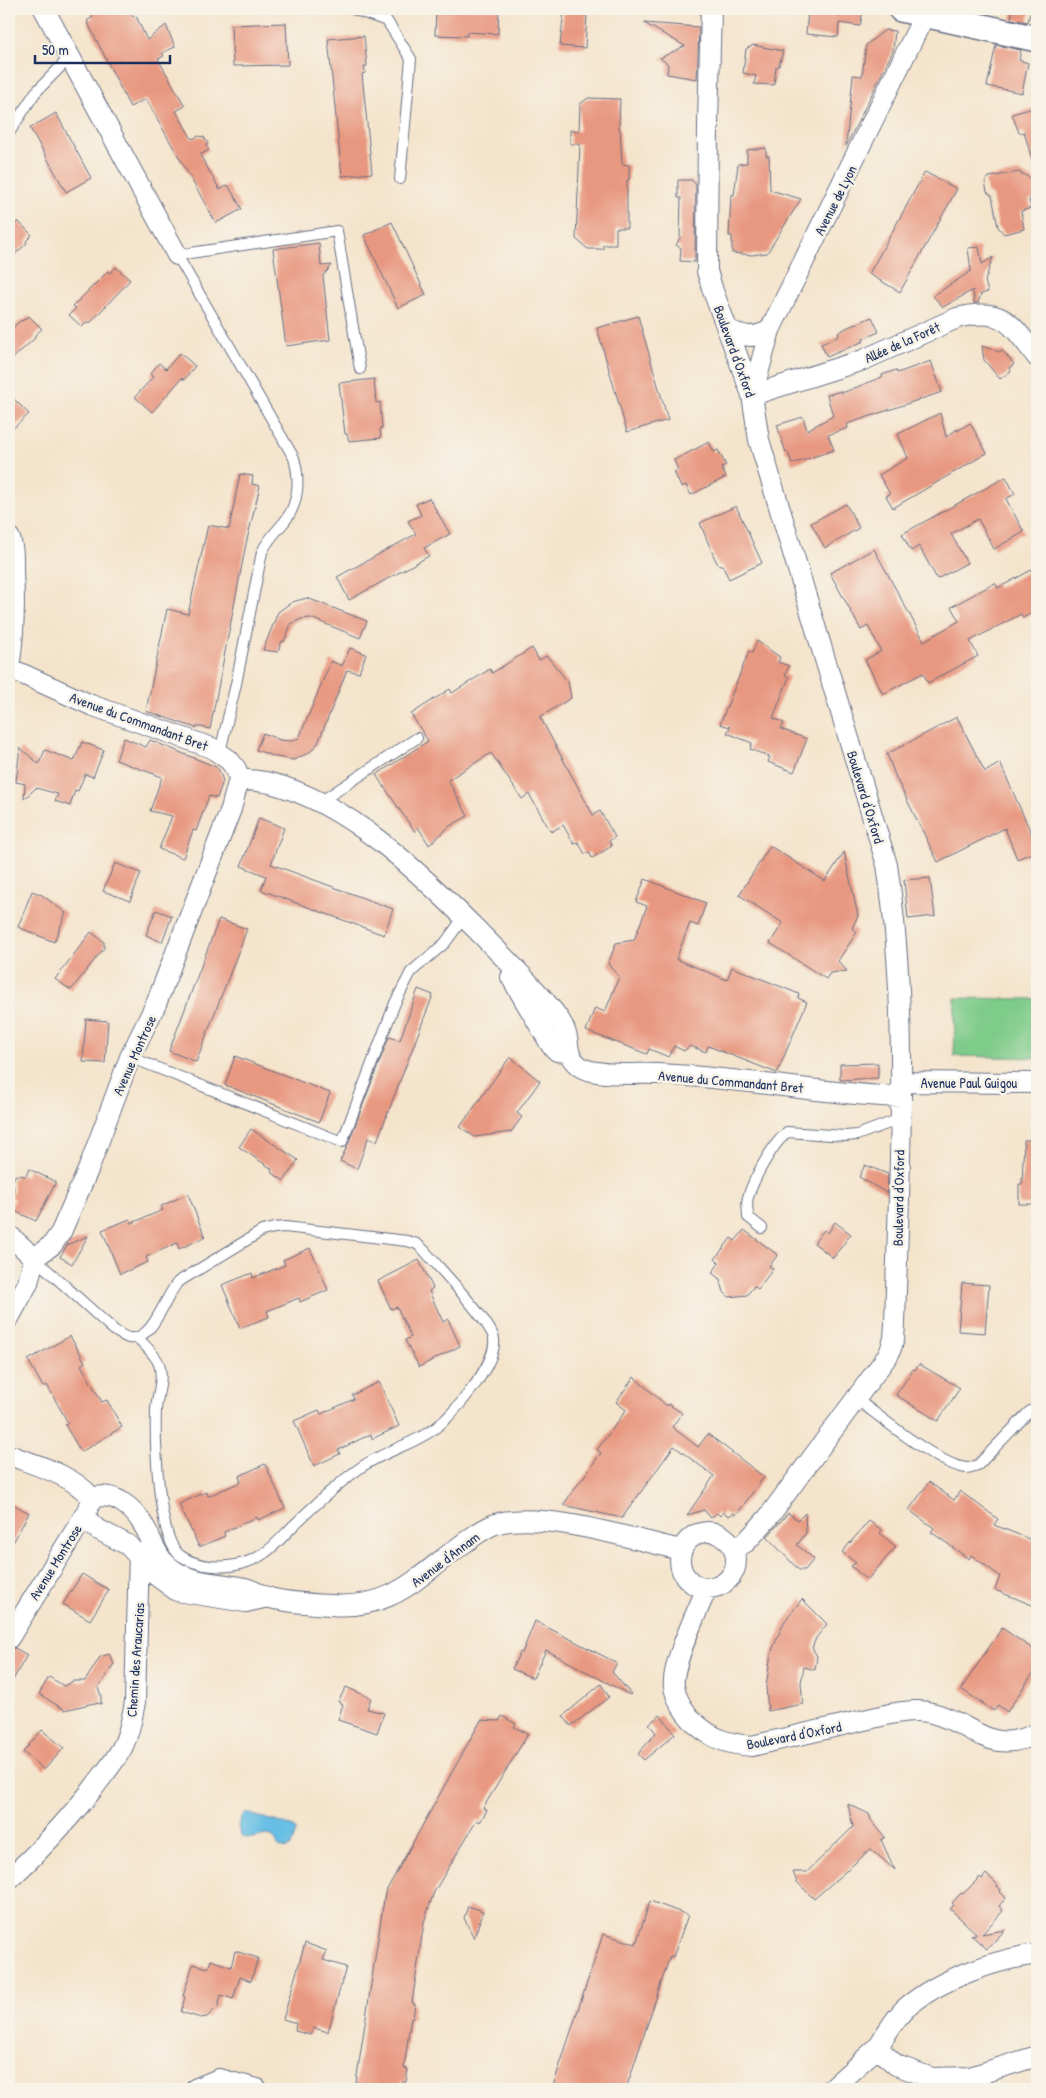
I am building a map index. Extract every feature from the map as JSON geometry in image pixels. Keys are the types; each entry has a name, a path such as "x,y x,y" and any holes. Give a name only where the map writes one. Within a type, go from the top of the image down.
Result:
{"street":[{"path":"44,9 177,255"},
{"name":"Boulevard d'Oxford","path":"711,9 706,256 708,271 713,292 752,395 755,422 763,455 886,865 892,902 896,958 901,1090 894,1339 889,1354 767,1519 746,1542 734,1550"},
{"path":"901,9 926,11 1037,39"},
{"name":"Avenue de Lyon","path":"752,395 770,330 926,11"},
{"name":"Allée de la Forêt","path":"752,395 841,369 967,316 996,315 1004,319 1013,327 1037,358"},
{"path":"727,330 739,336 761,335 770,330"},
{"name":"Avenue du Commandant Bret","path":"9,537 13,558 15,598 14,637 9,668 91,706 212,748 229,760 236,769 239,779 269,782 287,788 320,802 364,830 403,860 487,941 518,988 551,1045 557,1051 568,1052 579,1066 594,1072 660,1074 777,1084 872,1096 901,1090"},
{"name":"Avenue Montrose","path":"34,1258 52,1245 60,1232 88,1170 130,1057 156,1004 231,808 239,779"},
{"name":"Avenue Paul Guigou","path":"901,1090 1037,1083"},
{"path":"9,1235 34,1258 28,1283 9,1318"},
{"path":"9,1455 68,1478 78,1484 89,1505"},
{"name":"Avenue d'Annam","path":"268,1597 246,1602 189,1594 169,1586 154,1574 140,1556 120,1539 97,1529 89,1522 89,1505 107,1495 116,1498 138,1517 145,1526 158,1554 174,1571 194,1579 246,1588 268,1597 330,1605 371,1603 390,1597 407,1587 479,1532 494,1525 513,1520 531,1520 560,1524 681,1550"},
{"name":"Avenue Montrose","path":"9,1638 89,1505"},
{"name":"Chemin des Araucarias","path":"9,1879 44,1846 70,1816 107,1771 123,1747 131,1724 135,1702 140,1556 138,1517"},
{"path":"703,1532 721,1535 729,1541 734,1550 736,1558 731,1576 724,1583 716,1587 698,1587 684,1576 681,1568 681,1550 686,1542 694,1536 703,1532"},
{"path":"139,1601 150,1592 169,1586"},
{"name":"Boulevard d'Oxford","path":"707,1588 676,1668 674,1685 680,1704 692,1720 708,1735 732,1745 752,1746 890,1714 912,1711 932,1713 994,1741 1009,1743 1025,1739 1037,1733"},
{"path":"831,2089 877,2048 905,2008 934,1989 968,1972 1037,1954"},
{"path":"877,2048 896,2065 932,2078 970,2077 1037,2056"},
{"path":"195,2089 219,2080 258,2089"}],"lane":[{"path":"354,9 387,21 411,59 400,179"},
{"path":"9,133 34,93 70,57"},
{"path":"220,752 236,684 262,552 269,538 291,510 296,495 298,472 294,458 177,255 336,230 360,369"},
{"path":"320,802 417,738"},
{"path":"130,1057 342,1142 395,1004 411,972 445,943 464,917"},
{"path":"762,1228 748,1217 747,1199 753,1184 778,1140 787,1132 845,1136 857,1135 900,1119"},
{"path":"34,1258 115,1331 128,1338 138,1338 155,1356 161,1374 156,1410 162,1513 167,1535 172,1547 179,1555 190,1561 212,1566 240,1564 264,1555 293,1526 360,1468 380,1456 432,1431 450,1415 477,1381 490,1360 494,1339 487,1324 417,1244 407,1241 285,1227 262,1231 178,1282 172,1289 155,1320 138,1338"},
{"path":"856,1399 940,1458 957,1466 968,1468 978,1465 1029,1412 1037,1407"}],"green space":[{"path":"955,998 1037,999 1037,1058 954,1056"}],"water":[{"path":"244,1814 250,1814 294,1827 296,1831 291,1846 287,1849 279,1847 274,1838 269,1835 253,1838 243,1837 238,1825"}],"building":[{"path":"88,9 130,9 133,17 136,16 147,40 166,25 175,47 162,53 164,56 158,59 185,106 176,111 192,139 199,136 204,137 208,143 206,146 209,150 200,155 220,190 228,185 242,209 216,223 146,99 130,107 87,21 93,17"},
{"path":"436,9 499,9 498,34 467,32 467,36 435,35"},
{"path":"564,9 586,9 585,48 560,46"},
{"path":"841,9 863,11 860,26 839,23 838,37 806,34 808,10 840,12 840,17"},
{"path":"1013,9 1031,9 1028,22 1011,19"},
{"path":"286,23 288,65 233,66 231,25"},
{"path":"644,23 699,27 697,79 667,74 668,64 660,58 685,46"},
{"path":"885,30 895,31 893,51 846,146 853,75 862,76 866,45"},
{"path":"364,36 367,66 364,67 365,73 362,74 372,173 342,176 328,39"},
{"path":"753,45 783,51 779,66 776,67 774,85 754,84 756,76 743,73 746,49"},
{"path":"996,45 1021,50 1019,60 1028,63 1022,93 987,86"},
{"path":"588,98 620,99 619,128 622,164 629,165 629,180 627,180 627,228 616,228 616,245 603,245 603,249 588,249 576,239 580,144 570,144 570,130 579,131 580,104"},
{"path":"1037,107 1037,162 1033,163 1024,132 1019,133 1012,114"},
{"path":"56,113 91,178 66,192 30,128"},
{"path":"766,148 766,156 769,156 770,190 801,199 767,253 752,255 732,253 732,236 729,236 731,195 734,195 738,164 747,163 747,150"},
{"path":"925,172 957,189 900,292 869,274"},
{"path":"1019,172 1037,182 1037,198 1029,200 1031,208 1021,211 1024,229 1004,234 998,227 992,196 987,192 985,182 989,177"},
{"path":"678,180 692,180 696,185 695,262 680,261 681,248 676,245 680,238 681,198 678,198"},
{"path":"18,221 32,235 26,241 27,243 9,260 9,231"},
{"path":"392,222 426,295 398,308 364,235"},
{"path":"319,243 321,266 332,265 323,276 330,340 286,346 273,249"},
{"path":"979,247 982,264 993,257 985,281 988,292 981,294 978,303 974,303 973,290 943,307 933,296 971,271 968,248"},
{"path":"116,267 130,280 90,323 88,321 82,327 69,315 76,308 73,306 108,271 110,273"},
{"path":"29,316 42,329 9,362 9,331 21,320"},
{"path":"638,316 668,420 627,432 597,328"},
{"path":"872,317 879,332 863,339 864,341 827,357 821,344 839,336 838,333 846,328"},
{"path":"982,346 1000,352 1002,350 1014,364 1009,368 1011,371 1000,379 984,360"},
{"path":"180,353 195,366 184,380 182,378 152,412 135,397 153,377 150,374 159,363 166,369"},
{"path":"931,361 942,392 847,424 848,428 828,435 834,450 792,464 788,452 786,453 777,425 803,417 807,430 833,416 827,395 841,391 842,393 882,377 882,375 896,370 897,373"},
{"path":"374,379 376,403 380,402 381,438 349,441 347,434 345,434 339,383"},
{"path":"9,394 29,414 9,432"},
{"path":"940,413 946,437 970,423 987,453 893,508 886,496 890,494 879,475 908,458 898,434"},
{"path":"709,442 714,452 718,450 726,465 721,467 726,477 691,495 686,485 681,487 674,472 678,470 674,460"},
{"path":"240,474 253,476 252,484 260,486 246,544 210,729 197,726 196,728 146,711 167,609 188,614 208,525 229,529"},
{"path":"1006,477 1015,494 1006,499 1024,532 994,549 978,519 951,534 967,563 937,579 919,546 911,551 902,534"},
{"path":"429,498 450,534 424,548 429,556 349,600 337,577 416,534 408,521 421,515 416,504"},
{"path":"846,504 859,528 825,548 811,523"},
{"path":"736,506 762,563 729,579 722,565 719,566 715,559 700,523"},
{"path":"874,549 924,641 959,621 951,607 995,583 998,588 1037,567 1037,610 1023,618 1021,614 970,641 978,656 928,683 923,673 883,694 865,660 881,651 868,626 861,630 830,573"},
{"path":"307,598 367,621 360,638 311,618 301,619 291,624 278,652 263,650 278,612 292,602"},
{"path":"757,641 780,657 778,662 789,666 785,675 789,677 773,718 784,723 781,729 807,739 794,772 768,762 770,757 750,749 752,743 727,733 730,727 720,724 749,651 752,653"},
{"path":"350,648 366,654 359,673 347,670 318,743 309,753 293,760 276,757 256,750 263,733 280,740 291,741 299,738 331,661 342,666"},
{"path":"532,648 539,660 547,656 568,682 571,698 540,717 593,815 600,811 615,837 609,841 612,846 592,858 589,852 585,854 578,842 574,844 563,825 551,832 529,794 522,799 491,753 448,780 468,816 450,826 429,845 418,827 415,832 376,775 428,741 411,714 450,689 452,693 490,669 492,673"},
{"path":"957,717 985,772 1000,763 1037,846 1037,851 1017,859 1005,828 938,862 896,778 887,754"},
{"path":"124,738 146,747 150,740 216,767 219,770 223,781 217,798 209,796 196,831 193,830 183,858 159,849 172,816 150,811 162,777 116,760"},
{"path":"82,742 104,750 93,777 85,774 78,791 75,790 70,806 55,801 58,794 36,788 24,799 25,784 16,782 20,748 39,764 45,750 74,761"},
{"path":"259,818 284,828 271,864 393,909 384,935 261,890 266,876 241,866"},
{"path":"770,846 825,881 844,852 858,916 852,928 857,932 838,961 847,971 830,973 826,979 770,943 783,923 739,895"},
{"path":"115,863 141,873 130,901 103,891"},
{"path":"930,878 935,916 908,919 904,880"},
{"path":"645,879 706,903 698,926 690,923 676,959 727,980 732,967 799,994 798,998 807,1002 777,1073 708,1046 706,1052 690,1046 684,1051 674,1046 669,1057 649,1049 647,1054 586,1031 595,1008 605,1012 619,977 608,964 616,943 634,940 647,906 636,902"},
{"path":"32,891 42,895 66,913 54,942 18,927"},
{"path":"156,910 172,916 162,942 146,935"},
{"path":"219,919 247,929 196,1062 169,1051"},
{"path":"91,932 104,942 104,948 71,990 55,979"},
{"path":"418,989 433,995 377,1141 368,1138 357,1169 340,1161 389,1037 400,1040"},
{"path":"86,1019 108,1021 105,1063 83,1062"},
{"path":"235,1056 330,1093 319,1122 225,1085"},
{"path":"510,1057 540,1081 517,1113 522,1117 511,1132 475,1137 460,1127"},
{"path":"878,1063 878,1078 840,1080 840,1064"},
{"path":"251,1129 298,1160 284,1181 271,1172 272,1169 239,1147"},
{"path":"1024,1140 1037,1140 1037,1204 1019,1204 1019,1184 1022,1184"},
{"path":"865,1165 888,1174 887,1193 859,1177"},
{"path":"29,1169 56,1182 36,1221 10,1209 15,1199 12,1197 14,1190 12,1181 16,1175 26,1176"},
{"path":"188,1194 205,1237 179,1249 177,1243 146,1257 148,1262 120,1274 102,1230 130,1219 132,1223 163,1210 161,1206"},
{"path":"835,1222 851,1234 833,1258 814,1243 824,1230 828,1233"},
{"path":"744,1230 778,1255 769,1266 773,1269 758,1289 754,1286 747,1295 729,1297 724,1292 720,1279 712,1273 719,1263 715,1259 731,1238 735,1241"},
{"path":"88,1236 72,1264 60,1257 67,1245"},
{"path":"310,1248 328,1290 300,1302 299,1298 267,1311 269,1317 240,1328 222,1285 252,1273 253,1278 285,1265 283,1260"},
{"path":"419,1260 433,1288 429,1291 443,1322 448,1319 460,1346 419,1367 405,1340 411,1337 397,1307 391,1309 378,1281"},
{"path":"962,1283 989,1285 985,1333 958,1331"},
{"path":"70,1336 85,1362 81,1365 102,1402 107,1400 122,1427 81,1452 65,1425 68,1423 47,1385 43,1387 28,1360"},
{"path":"919,1364 960,1388 938,1421 896,1395 913,1369 915,1370"},
{"path":"634,1377 667,1406 668,1404 682,1413 672,1427 698,1447 708,1434 764,1477 736,1515 734,1513 729,1516 723,1512 720,1516 717,1513 711,1518 704,1510 687,1515 714,1476 674,1446 622,1518 563,1505 601,1453 597,1450 626,1410 616,1402"},
{"path":"379,1382 399,1426 372,1439 371,1434 338,1450 340,1454 314,1466 294,1421 319,1410 321,1414 354,1399 352,1395"},
{"path":"265,1464 285,1508 258,1520 257,1517 224,1532 225,1536 199,1547 179,1504 206,1492 208,1496 241,1482 239,1476"},
{"path":"929,1482 954,1500 960,1491 998,1519 994,1525 1037,1542 1037,1607 995,1590 1000,1576 971,1555 969,1559 931,1532 934,1528 909,1510"},
{"path":"9,1502 29,1513 9,1550"},
{"path":"788,1513 798,1520 805,1513 806,1533 797,1545 814,1559 805,1570 799,1570 767,1537"},
{"path":"869,1521 882,1530 880,1533 896,1547 867,1580 851,1566 856,1563 842,1552"},
{"path":"82,1574 109,1590 90,1620 63,1604"},
{"path":"802,1599 827,1624 816,1638 812,1648 817,1656 815,1670 804,1667 801,1683 803,1704 768,1711 766,1687 771,1653 784,1622"},
{"path":"535,1621 617,1663 612,1672 631,1694 546,1650 533,1678 512,1669 520,1652 522,1653"},
{"path":"1002,1628 1037,1652 1037,1667 1007,1712 998,1705 994,1711 961,1689"},
{"path":"15,1648 27,1655 9,1687 9,1650"},
{"path":"109,1654 114,1664 98,1688 101,1695 101,1704 94,1703 65,1710 39,1694 49,1677 64,1686 73,1681 85,1681 100,1657"},
{"path":"601,1684 609,1697 571,1726 563,1716"},
{"path":"346,1687 371,1698 367,1709 384,1713 377,1733 338,1720 343,1704 338,1702"},
{"path":"660,1715 675,1734 644,1760 638,1754 656,1733 649,1724"},
{"path":"502,1716 516,1724 514,1727 528,1734 483,1808 487,1810 480,1822 477,1820 434,1892 424,1922 412,2003 415,2004 413,2018 411,2017 404,2068 408,2069 406,2082 402,2082 401,2089 355,2089 385,1893 481,1720 499,1721"},
{"path":"42,1730 64,1748 44,1770 23,1752"},
{"path":"848,1804 869,1814 871,1820 885,1837 881,1840 895,1870 871,1849 814,1899 797,1882 793,1872 807,1872 853,1827"},
{"path":"986,1874 998,1885 1001,1890 1000,1892 1006,1898 999,1906 1003,1911 982,1934 1005,1930 987,1949 971,1935 977,1934 950,1909 954,1905 952,1903 961,1893 963,1894 980,1877 982,1879"},
{"path":"650,1901 688,1915 673,1957 670,1956 626,2089 552,2089 603,1934 636,1944"},
{"path":"468,1906 483,1911 474,1938 464,1918"},
{"path":"305,1943 327,1951 323,1960 346,1967 328,2032 314,2028 310,2035 295,2031 296,2023 283,2019"},
{"path":"235,1951 258,1958 251,1981 240,1977 233,1999 221,1995 218,2006 207,2017 201,2018 181,2012 185,1997 183,1996 193,1964 208,1968 211,1960 231,1967"}]}
